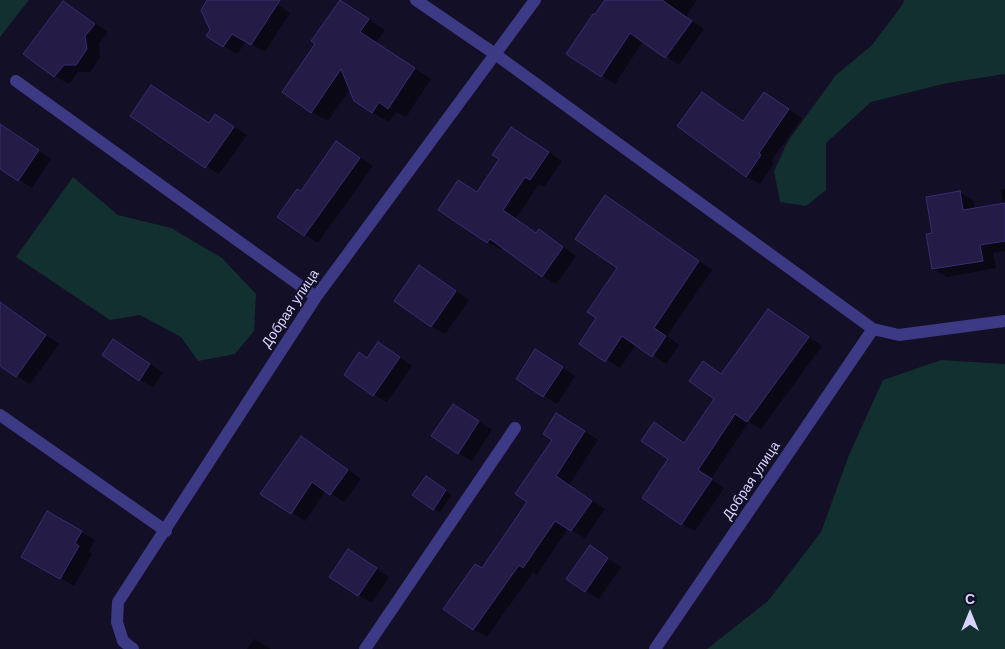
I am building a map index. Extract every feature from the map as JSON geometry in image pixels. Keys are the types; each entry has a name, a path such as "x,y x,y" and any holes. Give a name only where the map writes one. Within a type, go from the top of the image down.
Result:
{"street":[{"path":"416,0 495,54 873,329 899,335 1005,321"},
{"name":"Добрая улица","path":"133,649 123,642 117,622 118,602 166,531 316,297 534,0"},
{"path":"16,81 316,297"},
{"name":"Добрая улица","path":"655,649 873,329"},
{"path":"0,415 166,531"},
{"path":"365,649 515,428"}],"green space":[{"path":"0,0 29,0 0,37"},
{"path":"904,0 1005,0 1005,74 947,83 871,102 826,143 826,190 806,206 780,202 774,171 788,141 836,75 872,45 903,4"},
{"path":"73,177 118,215 171,228 222,258 256,294 254,331 235,354 198,361 181,337 140,315 110,320 16,257"},
{"path":"941,360 1005,364 1005,649 707,649 768,601 821,532 849,455 883,380"}],"building":[{"path":"207,0 280,0 251,45 232,34 223,47 206,36 210,30 201,10"},
{"path":"340,0 369,19 360,32 415,68 388,109 379,102 372,113 354,101 341,69 311,113 282,92 315,44 311,41"},
{"path":"605,0 662,0 692,21 665,58 630,33 601,77 566,54 593,14 595,14"},
{"path":"63,1 95,24 85,36 87,49 76,65 64,65 54,77 23,54"},
{"path":"151,85 209,123 215,114 234,127 205,168 130,116"},
{"path":"702,92 743,121 764,92 789,109 759,153 761,155 746,177 677,126"},
{"path":"0,124 39,150 18,181 0,169"},
{"path":"511,127 549,152 530,180 525,177 503,210 536,233 539,229 563,247 542,277 490,239 487,243 438,210 458,180 477,192 499,159 492,155"},
{"path":"336,141 360,158 304,236 277,217 297,189 301,191"},
{"path":"960,191 963,210 1005,203 1005,241 980,245 983,261 932,269 926,234 932,233 926,197"},
{"path":"605,195 699,261 654,328 666,336 652,357 622,336 605,362 579,344 596,318 587,312 617,268 575,239"},
{"path":"419,265 456,291 431,327 394,301"},
{"path":"0,302 46,335 16,377 0,366"},
{"path":"768,309 809,337 747,422 735,414 698,470 712,479 681,525 642,498 668,459 641,441 654,422 684,443 714,399 689,381 703,361 721,374"},
{"path":"113,339 150,364 139,381 102,355"},
{"path":"378,342 400,357 373,396 344,375 359,352 367,358"},
{"path":"535,349 563,367 543,397 516,379"},
{"path":"453,404 479,421 458,454 431,436"},
{"path":"556,413 585,431 556,476 592,501 571,531 555,521 523,568 519,565 473,630 443,609 475,564 482,568 527,502 515,494 552,440 543,434"},
{"path":"301,436 348,470 330,495 312,482 291,514 260,494"},
{"path":"426,476 446,490 433,510 412,495"},
{"path":"47,511 82,531 75,543 79,546 60,579 21,557"},
{"path":"590,545 608,558 585,592 566,579"},
{"path":"348,549 377,568 358,596 329,577"}]}
